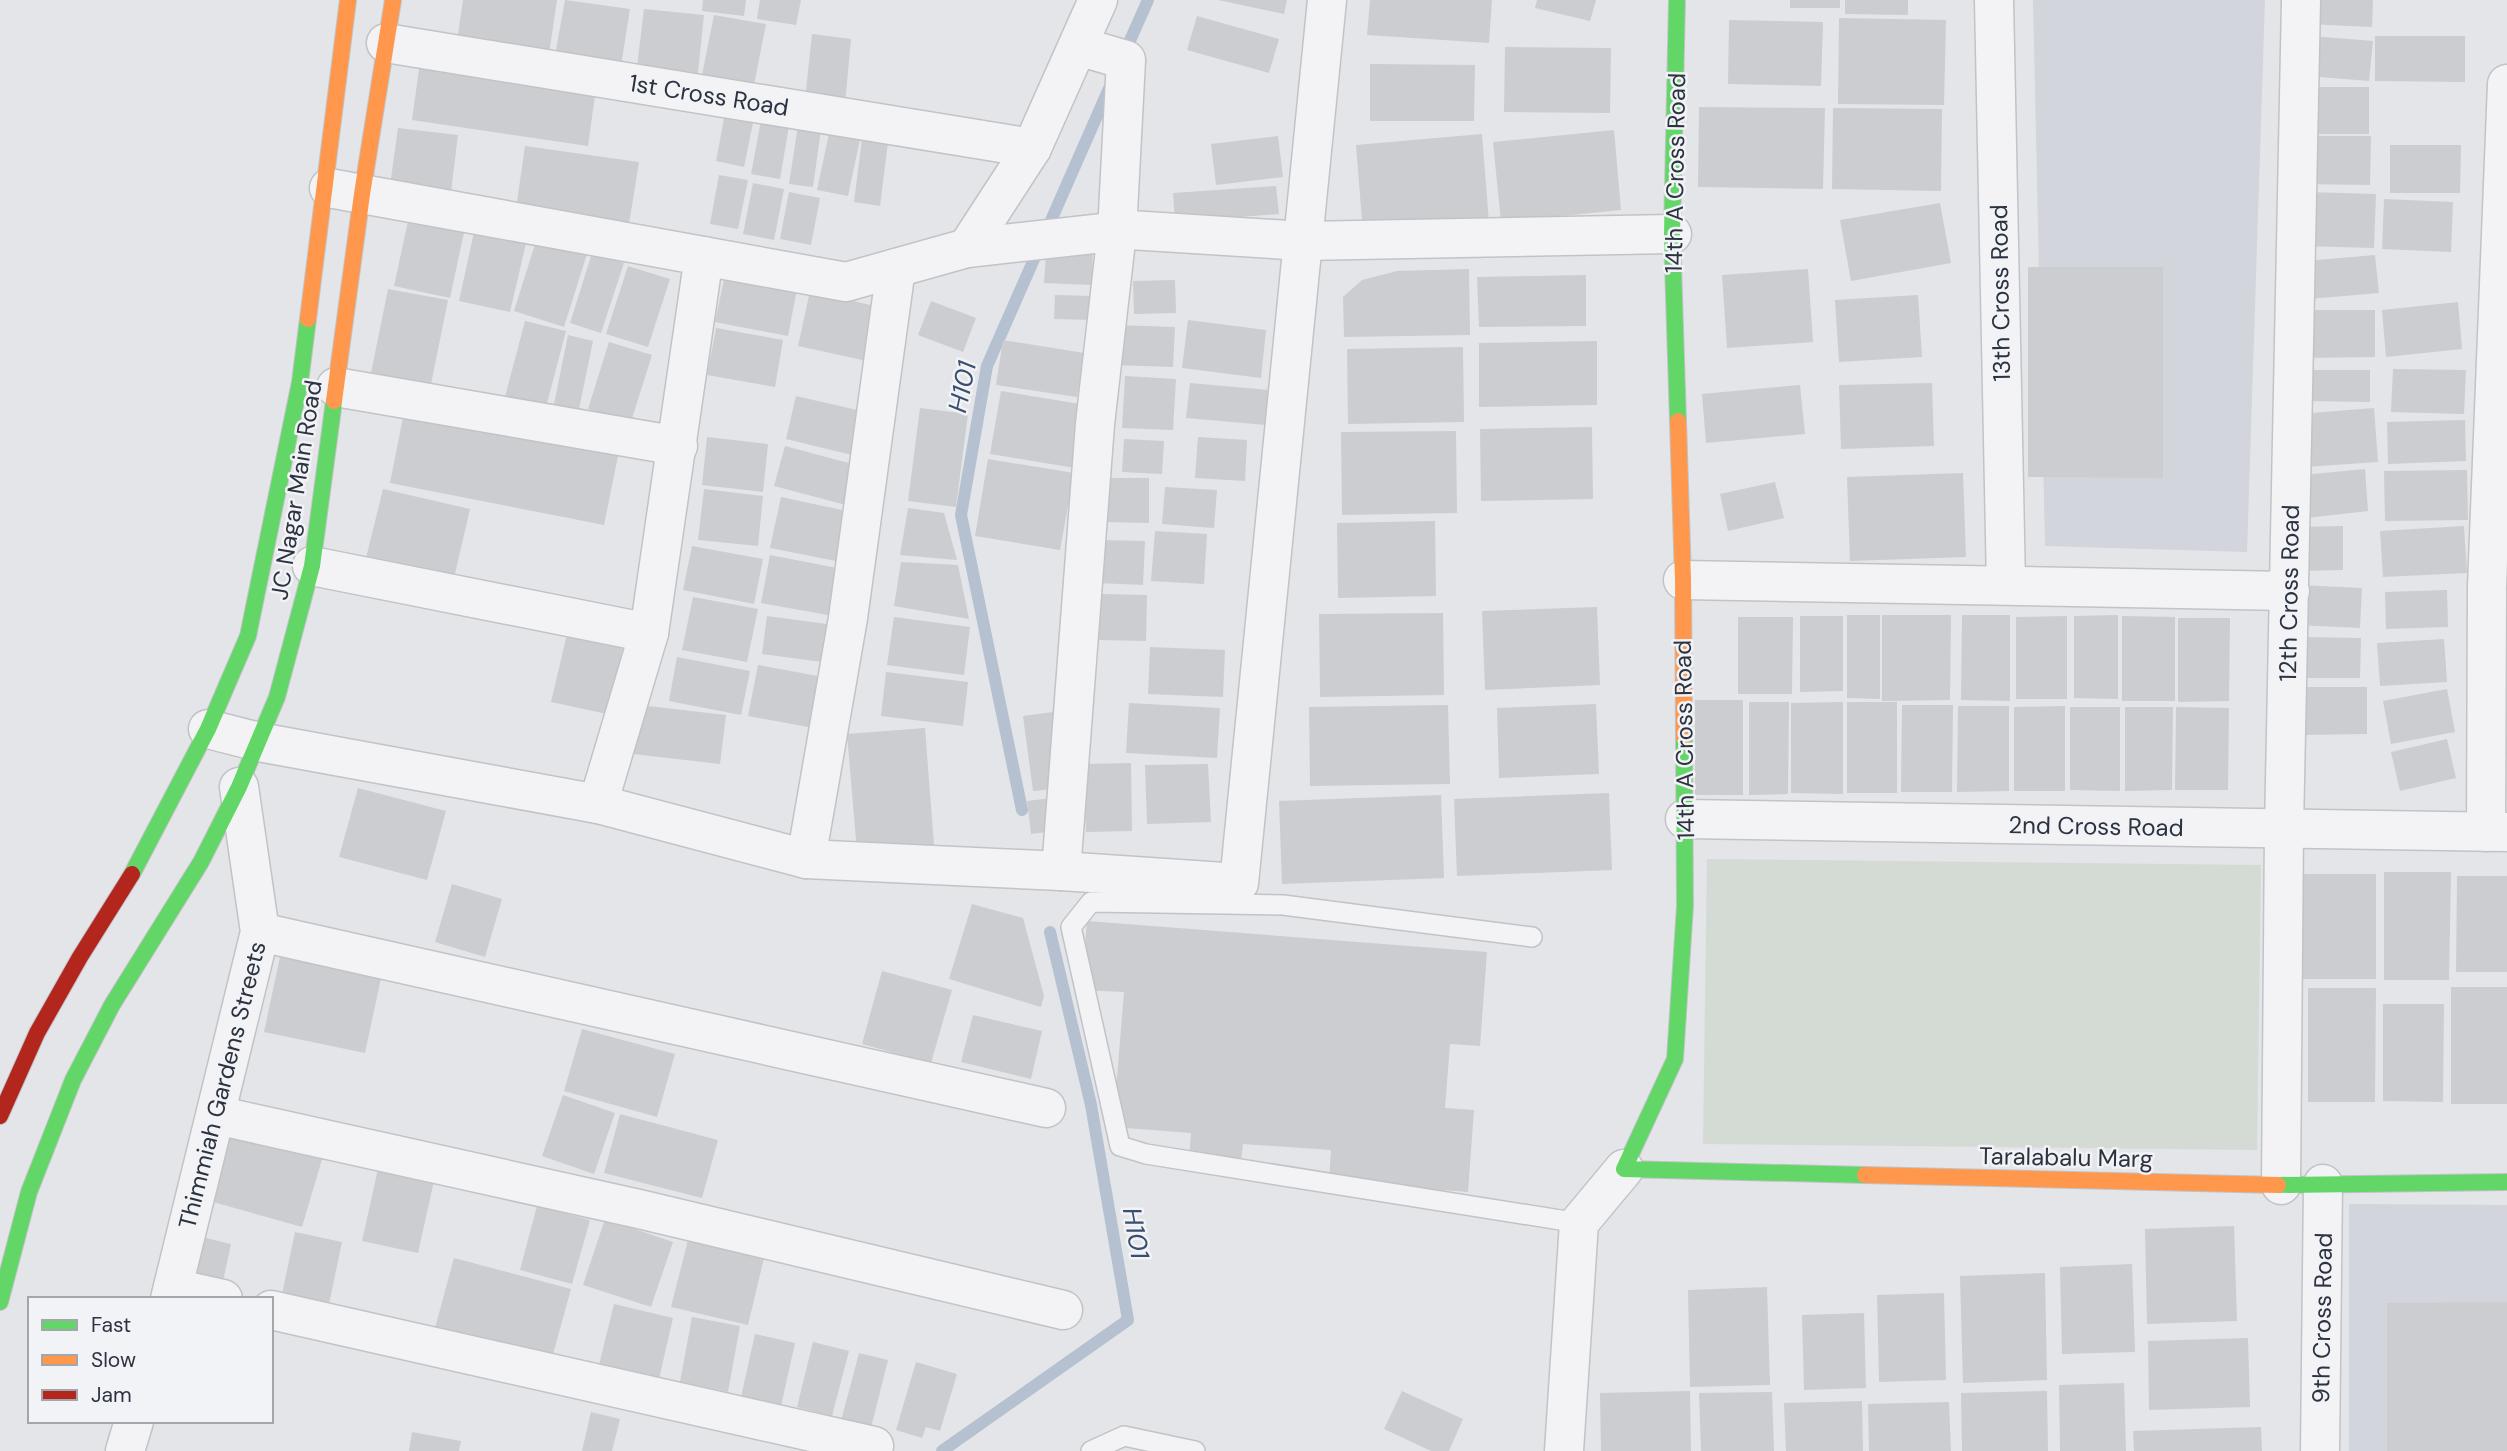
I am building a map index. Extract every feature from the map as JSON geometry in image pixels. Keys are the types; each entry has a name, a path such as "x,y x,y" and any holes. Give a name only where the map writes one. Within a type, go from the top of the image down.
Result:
{"main road":[{"name":"JC Nagar Main Road","path":"0,1116 37,1033 135,869 208,729 248,636 300,382 348,0"},
{"name":"JC Nagar Main Road","path":"0,1303 29,1192 73,1080 112,1005 201,862 240,787 277,697 312,566 362,194 393,0"},
{"name":"14th A Cross Road","path":"1623,1169 1675,1059 1685,906 1683,580 1672,234 1677,0"},
{"name":"Taralabalu Marg","path":"1623,1169 2281,1185 2507,1182"}],"street":[{"path":"967,247 1032,148 1098,0"},
{"path":"208,729 259,742 598,804 806,859 1061,871 1239,883 1327,0"},
{"name":"13th Cross Road","path":"1994,0 2006,585"},
{"name":"12th Cross Road","path":"2281,1185 2284,829 2301,0"},
{"name":"1st Cross Road","path":"386,43 1032,148"},
{"path":"1061,871 1095,424 1117,232 1126,60 1077,46"},
{"path":"2496,832 2497,586 2507,83"},
{"path":"323,187 846,282 967,247 1130,230 1304,241 1672,234"},
{"path":"598,804 649,633 704,256"},
{"path":"806,859 848,618 896,268"},
{"path":"336,387 678,446"},
{"path":"312,566 649,633"},
{"path":"1683,580 2290,591"},
{"name":"Thimmiah Gardens Streets","path":"171,1293 260,932 240,787"},
{"name":"2nd Cross Road","path":"1685,819 2496,832"},
{"path":"260,932 1046,1108"},
{"path":"216,1115 639,1209 1063,1310"},
{"name":"14th A Cross Road","path":"1579,1223 1623,1169"},
{"name":"9th Cross Road","path":"2320,1451 2323,1184"},
{"path":"1564,1451 1579,1223"},
{"path":"171,1293 206,1297"},
{"path":"273,1310 874,1446"},
{"path":"125,1451 133,1423"}],"lane":[{"path":"1532,937 1269,904 1091,902 1071,927 1119,1146 1146,1154 1579,1223"},
{"path":"1091,1451 1124,1436 1195,1451"}],"shaded area":[{"path":"2033,0 2265,0 2247,552 2045,546"},
{"path":"1707,859 2261,865 2257,1150 1703,1144"},
{"path":"2349,1204 2507,1205 2507,1451 2349,1451"}],"building":[{"path":"463,0 557,0 548,61 456,48"},
{"path":"565,0 630,9 620,72 554,61"},
{"path":"703,0 746,0 744,16 702,11"},
{"path":"760,0 801,0 796,25 757,19"},
{"path":"1218,0 1287,0 1284,14"},
{"path":"1370,0 1492,0 1489,43 1367,35"},
{"path":"1537,0 1596,0 1590,21 1535,8"},
{"path":"1790,0 1840,0 1840,8 1790,8"},
{"path":"1845,0 1908,0 1908,15 1845,14"},
{"path":"2307,0 2373,0 2372,27 2306,24"},
{"path":"644,9 704,15 697,82 636,75"},
{"path":"714,15 766,24 752,95 700,85"},
{"path":"1197,16 1279,39 1269,73 1187,50"},
{"path":"1839,18 1946,20 1944,105 1838,104"},
{"path":"1729,20 1823,22 1821,86 1728,84"},
{"path":"812,34 851,39 845,104 805,100"},
{"path":"2311,36 2373,41 2369,81 2308,76"},
{"path":"2375,36 2465,36 2465,82 2375,81"},
{"path":"1505,47 1611,48 1610,113 1504,112"},
{"path":"421,55 597,81 588,146 412,120"},
{"path":"1370,64 1475,65 1474,121 1370,121"},
{"path":"2304,87 2369,87 2369,134 2304,134"},
{"path":"727,103 756,108 744,167 716,161"},
{"path":"1699,107 1825,108 1823,189 1698,187"},
{"path":"1833,108 1942,109 1941,191 1832,189"},
{"path":"762,115 790,120 780,179 751,174"},
{"path":"799,119 822,122 813,187 789,184"},
{"path":"831,124 862,130 848,196 817,190"},
{"path":"398,128 458,135 450,200 389,193"},
{"path":"1614,130 1621,210 1501,222 1493,142"},
{"path":"863,131 889,134 880,206 854,202"},
{"path":"1482,134 1489,223 1363,233 1356,145"},
{"path":"1278,136 1283,177 1216,185 1211,144"},
{"path":"2302,136 2371,136 2370,185 2301,184"},
{"path":"2390,145 2461,145 2460,193 2390,193"},
{"path":"525,146 639,162 629,224 516,209"},
{"path":"719,175 748,180 738,229 710,224"},
{"path":"753,183 784,189 774,240 743,234"},
{"path":"1276,186 1279,214 1175,222 1173,193"},
{"path":"789,192 820,198 811,245 780,239"},
{"path":"2306,192 2376,194 2374,248 2304,246"},
{"path":"2384,199 2453,202 2451,252 2382,249"},
{"path":"1940,203 1951,263 1851,281 1840,220"},
{"path":"410,212 466,223 450,298 394,286"},
{"path":"476,223 528,235 510,312 459,301"},
{"path":"537,238 587,254 564,327 514,311"},
{"path":"1047,242 1093,243 1092,285 1044,283"},
{"path":"592,253 624,263 601,333 570,323"},
{"path":"2375,255 2379,293 2309,299 2306,261"},
{"path":"628,266 670,279 648,347 606,334"},
{"path":"2028,267 2163,267 2163,478 2028,477"},
{"path":"1469,269 1470,335 1344,337 1343,297 1362,280 1397,271"},
{"path":"1808,269 1813,342 1727,348 1722,275"},
{"path":"725,275 797,289 788,336 715,322"},
{"path":"1586,275 1586,326 1479,327 1477,277"},
{"path":"1175,280 1176,313 1134,314 1133,281"},
{"path":"388,289 448,300 430,389 370,378"},
{"path":"810,291 888,309 876,363 798,346"},
{"path":"1055,295 1093,296 1092,320 1054,319"},
{"path":"1918,295 1922,357 1839,362 1835,300"},
{"path":"931,301 976,318 963,352 918,335"},
{"path":"2458,302 2462,349 2386,357 2382,310"},
{"path":"2300,310 2375,310 2375,357 2300,358"},
{"path":"1188,320 1266,330 1261,378 1182,368"},
{"path":"525,321 566,331 546,407 505,397"},
{"path":"1115,325 1175,327 1173,367 1113,365"},
{"path":"716,328 783,340 775,387 707,375"},
{"path":"568,335 593,341 578,414 553,409"},
{"path":"1003,340 1084,353 1077,397 996,385"},
{"path":"1597,341 1597,405 1479,407 1479,343"},
{"path":"609,342 652,355 631,422 588,409"},
{"path":"1463,347 1464,422 1348,424 1347,349"},
{"path":"2393,369 2466,370 2464,414 2391,412"},
{"path":"2304,370 2370,370 2370,402 2304,401"},
{"path":"1125,376 1176,379 1173,430 1122,428"},
{"path":"1190,383 1269,390 1266,425 1186,418"},
{"path":"1932,383 1934,446 1841,449 1839,385"},
{"path":"1800,385 1805,434 1706,443 1702,394"},
{"path":"1001,391 1086,405 1075,468 990,454"},
{"path":"796,396 866,412 856,456 786,439"},
{"path":"920,408 968,414 956,507 908,501"},
{"path":"2374,408 2378,462 2304,467 2299,414"},
{"path":"404,412 618,456 604,525 390,483"},
{"path":"2465,420 2466,461 2388,464 2387,422"},
{"path":"1592,427 1593,499 1481,501 1480,429"},
{"path":"1456,431 1457,513 1342,515 1341,432"},
{"path":"707,437 768,444 763,492 702,485"},
{"path":"1198,437 1247,440 1245,481 1195,478"},
{"path":"1124,439 1164,441 1162,474 1122,472"},
{"path":"785,446 856,465 846,505 774,486"},
{"path":"988,459 1074,473 1060,550 975,536"},
{"path":"2365,469 2368,511 2307,518 2303,475"},
{"path":"2467,470 2468,520 2385,521 2384,471"},
{"path":"1963,473 1966,557 1850,561 1847,477"},
{"path":"1102,478 1149,478 1149,523 1101,522"},
{"path":"1775,482 1784,518 1728,531 1720,494"},
{"path":"1165,487 1217,490 1214,528 1162,524"},
{"path":"383,489 470,509 454,578 366,558"},
{"path":"704,489 763,496 758,546 698,540"},
{"path":"781,497 847,511 836,561 770,548"},
{"path":"908,508 944,513 957,560 900,555"},
{"path":"1435,521 1436,596 1338,598 1337,523"},
{"path":"2343,526 2343,570 2297,571 2296,527"},
{"path":"2464,526 2467,573 2383,577 2380,531"},
{"path":"1155,531 1207,534 1204,584 1151,581"},
{"path":"1099,540 1145,541 1143,585 1097,583"},
{"path":"692,546 763,559 754,604 683,590"},
{"path":"770,555 837,568 828,615 761,603"},
{"path":"901,562 958,565 969,619 894,606"},
{"path":"2299,585 2362,588 2360,628 2297,625"},
{"path":"2447,590 2448,627 2386,629 2385,592"},
{"path":"1100,594 1147,595 1146,641 1099,640"},
{"path":"693,597 758,609 747,662 682,650"},
{"path":"1597,607 1600,685 1485,690 1482,611"},
{"path":"1443,613 1444,695 1320,697 1319,614"},
{"path":"1847,615 1880,615 1880,699 1847,698"},
{"path":"1882,615 1951,615 1950,700 1882,701"},
{"path":"1962,615 2010,615 2010,701 1961,700"},
{"path":"2118,615 2118,699 2074,698 2074,616"},
{"path":"767,616 827,624 822,662 762,654"},
{"path":"1800,616 1843,616 1843,691 1800,692"},
{"path":"2067,616 2067,699 2016,699 2016,617"},
{"path":"2122,616 2175,617 2175,701 2122,701"},
{"path":"894,617 970,627 964,675 887,665"},
{"path":"1738,617 1793,617 1792,694 1738,694"},
{"path":"2178,618 2230,618 2229,701 2178,702"},
{"path":"567,634 623,647 607,714 551,702"},
{"path":"2304,637 2361,638 2360,678 2302,678"},
{"path":"2444,639 2447,682 2380,686 2377,643"},
{"path":"1150,647 1225,650 1223,697 1148,694"},
{"path":"677,657 750,671 741,715 669,701"},
{"path":"758,665 829,678 819,729 748,716"},
{"path":"886,672 968,682 963,726 881,716"},
{"path":"2300,687 2367,687 2367,734 2300,735"},
{"path":"2447,689 2455,732 2391,744 2383,701"},
{"path":"1695,700 1743,700 1743,795 1695,795"},
{"path":"1749,702 1789,702 1788,794 1749,795"},
{"path":"1843,702 1843,794 1791,793 1791,703"},
{"path":"1847,702 1897,702 1897,793 1847,793"},
{"path":"1129,703 1220,708 1217,758 1126,753"},
{"path":"1596,704 1599,774 1499,778 1497,708"},
{"path":"639,705 726,715 720,764 633,754"},
{"path":"1448,705 1450,784 1310,786 1309,707"},
{"path":"1902,705 1953,705 1952,792 1901,792"},
{"path":"1958,706 2009,706 2009,791 1957,792"},
{"path":"2065,706 2065,791 2014,791 2014,707"},
{"path":"2070,707 2120,707 2120,791 2070,790"},
{"path":"2125,707 2173,707 2172,790 2125,791"},
{"path":"2176,707 2229,708 2228,790 2175,790"},
{"path":"1053,712 1063,788 1033,791 1023,716"},
{"path":"925,728 934,845 857,852 847,734"},
{"path":"2447,739 2456,778 2400,791 2391,752"},
{"path":"1131,763 1132,831 1086,832 1084,764"},
{"path":"1208,764 1211,822 1147,824 1145,765"},
{"path":"358,788 446,811 427,880 339,857"},
{"path":"1609,793 1612,870 1457,876 1454,799"},
{"path":"1441,795 1444,878 1282,884 1279,801"},
{"path":"1052,798 1056,831 1031,834 1027,801"},
{"path":"2384,872 2451,872 2449,980 2384,980"},
{"path":"2301,874 2376,874 2376,979 2300,979"},
{"path":"2457,876 2507,876 2507,972 2456,972"},
{"path":"452,884 502,899 485,957 435,942"},
{"path":"972,904 1023,918 1044,996 1041,1007 949,979"},
{"path":"1087,921 1487,952 1480,1046 1450,1044 1445,1108 1474,1110 1468,1192 1329,1181 1331,1150 1243,1144 1241,1161 1189,1157 1191,1133 1113,1127 1124,992 1081,990"},
{"path":"280,957 381,978 365,1053 264,1032"},
{"path":"882,971 952,990 931,1063 862,1044"},
{"path":"2451,987 2507,987 2507,1104 2451,1104"},
{"path":"2308,988 2376,988 2375,1102 2308,1102"},
{"path":"2383,1004 2444,1004 2443,1102 2383,1101"},
{"path":"973,1015 1042,1031 1031,1079 961,1062"},
{"path":"582,1029 675,1054 657,1117 564,1091"},
{"path":"563,1095 615,1113 594,1174 542,1156"},
{"path":"620,1114 718,1140 702,1198 604,1173"},
{"path":"226,1129 323,1156 302,1227 206,1200"},
{"path":"378,1169 434,1181 418,1253 362,1241"},
{"path":"537,1206 590,1220 572,1284 520,1270"},
{"path":"605,1219 673,1242 651,1307 583,1285"},
{"path":"2234,1226 2237,1321 2147,1324 2145,1229"},
{"path":"295,1232 342,1242 328,1309 281,1299"},
{"path":"202,1237 231,1244 223,1281 193,1274"},
{"path":"688,1240 764,1258 748,1325 671,1307"},
{"path":"454,1258 571,1289 552,1358 435,1328"},
{"path":"2132,1264 2135,1352 2062,1354 2060,1267"},
{"path":"2045,1273 2047,1380 1963,1383 1960,1276"},
{"path":"1767,1287 1770,1385 1690,1387 1688,1290"},
{"path":"1944,1293 1946,1380 1879,1382 1877,1295"},
{"path":"2507,1302 2507,1451 2387,1451 2387,1303"},
{"path":"614,1304 673,1318 659,1379 599,1365"},
{"path":"1864,1313 1866,1388 1804,1390 1802,1315"},
{"path":"692,1317 740,1326 728,1392 680,1382"},
{"path":"755,1334 795,1343 781,1406 741,1397"},
{"path":"2248,1338 2250,1407 2149,1410 2148,1341"},
{"path":"813,1342 849,1351 832,1416 797,1407"},
{"path":"859,1353 888,1360 871,1428 841,1421"},
{"path":"916,1362 957,1374 940,1431 926,1427 922,1438 896,1430"},
{"path":"2124,1383 2126,1451 2060,1451 2059,1385"},
{"path":"1402,1391 1463,1419 1449,1451 1431,1451 1384,1429"},
{"path":"1690,1391 1691,1451 1601,1451 1600,1393"},
{"path":"2047,1391 2048,1451 1962,1451 1961,1393"},
{"path":"1772,1392 1774,1451 1701,1451 1699,1393"},
{"path":"1862,1401 1863,1451 1786,1451 1784,1403"},
{"path":"1949,1402 1951,1451 1869,1451 1868,1404"},
{"path":"591,1412 620,1419 612,1451 582,1451"},
{"path":"2261,1427 2262,1451 2134,1451 2133,1431"},
{"path":"412,1432 461,1441 459,1451 409,1451"}],"waterway":[{"name":"H101","path":"1124,54 1148,0"},
{"name":"H101","path":"1022,810 961,515 987,366 1111,84"},
{"name":"H101","path":"942,1451 1128,1320 1091,1105 1050,932"}],"traffic: fast":[{"path":"1677,0 1672,234 1678,421"},
{"path":"132,874 208,729 248,636 300,382 308,319"},
{"path":"0,1302 29,1192 73,1080 112,1005 201,862 239,787 277,697 312,566 334,401"},
{"path":"1684,737 1685,906 1675,1059 1624,1169 1865,1175"},
{"path":"2278,1185 2507,1182"}],"traffic: slow":[{"path":"308,319 348,0"},
{"path":"334,401 362,194 393,0"},
{"path":"1678,421 1684,737"},
{"path":"1865,1175 2278,1185"}],"traffic: jam":[{"path":"0,1116 37,1033 132,874"}]}
